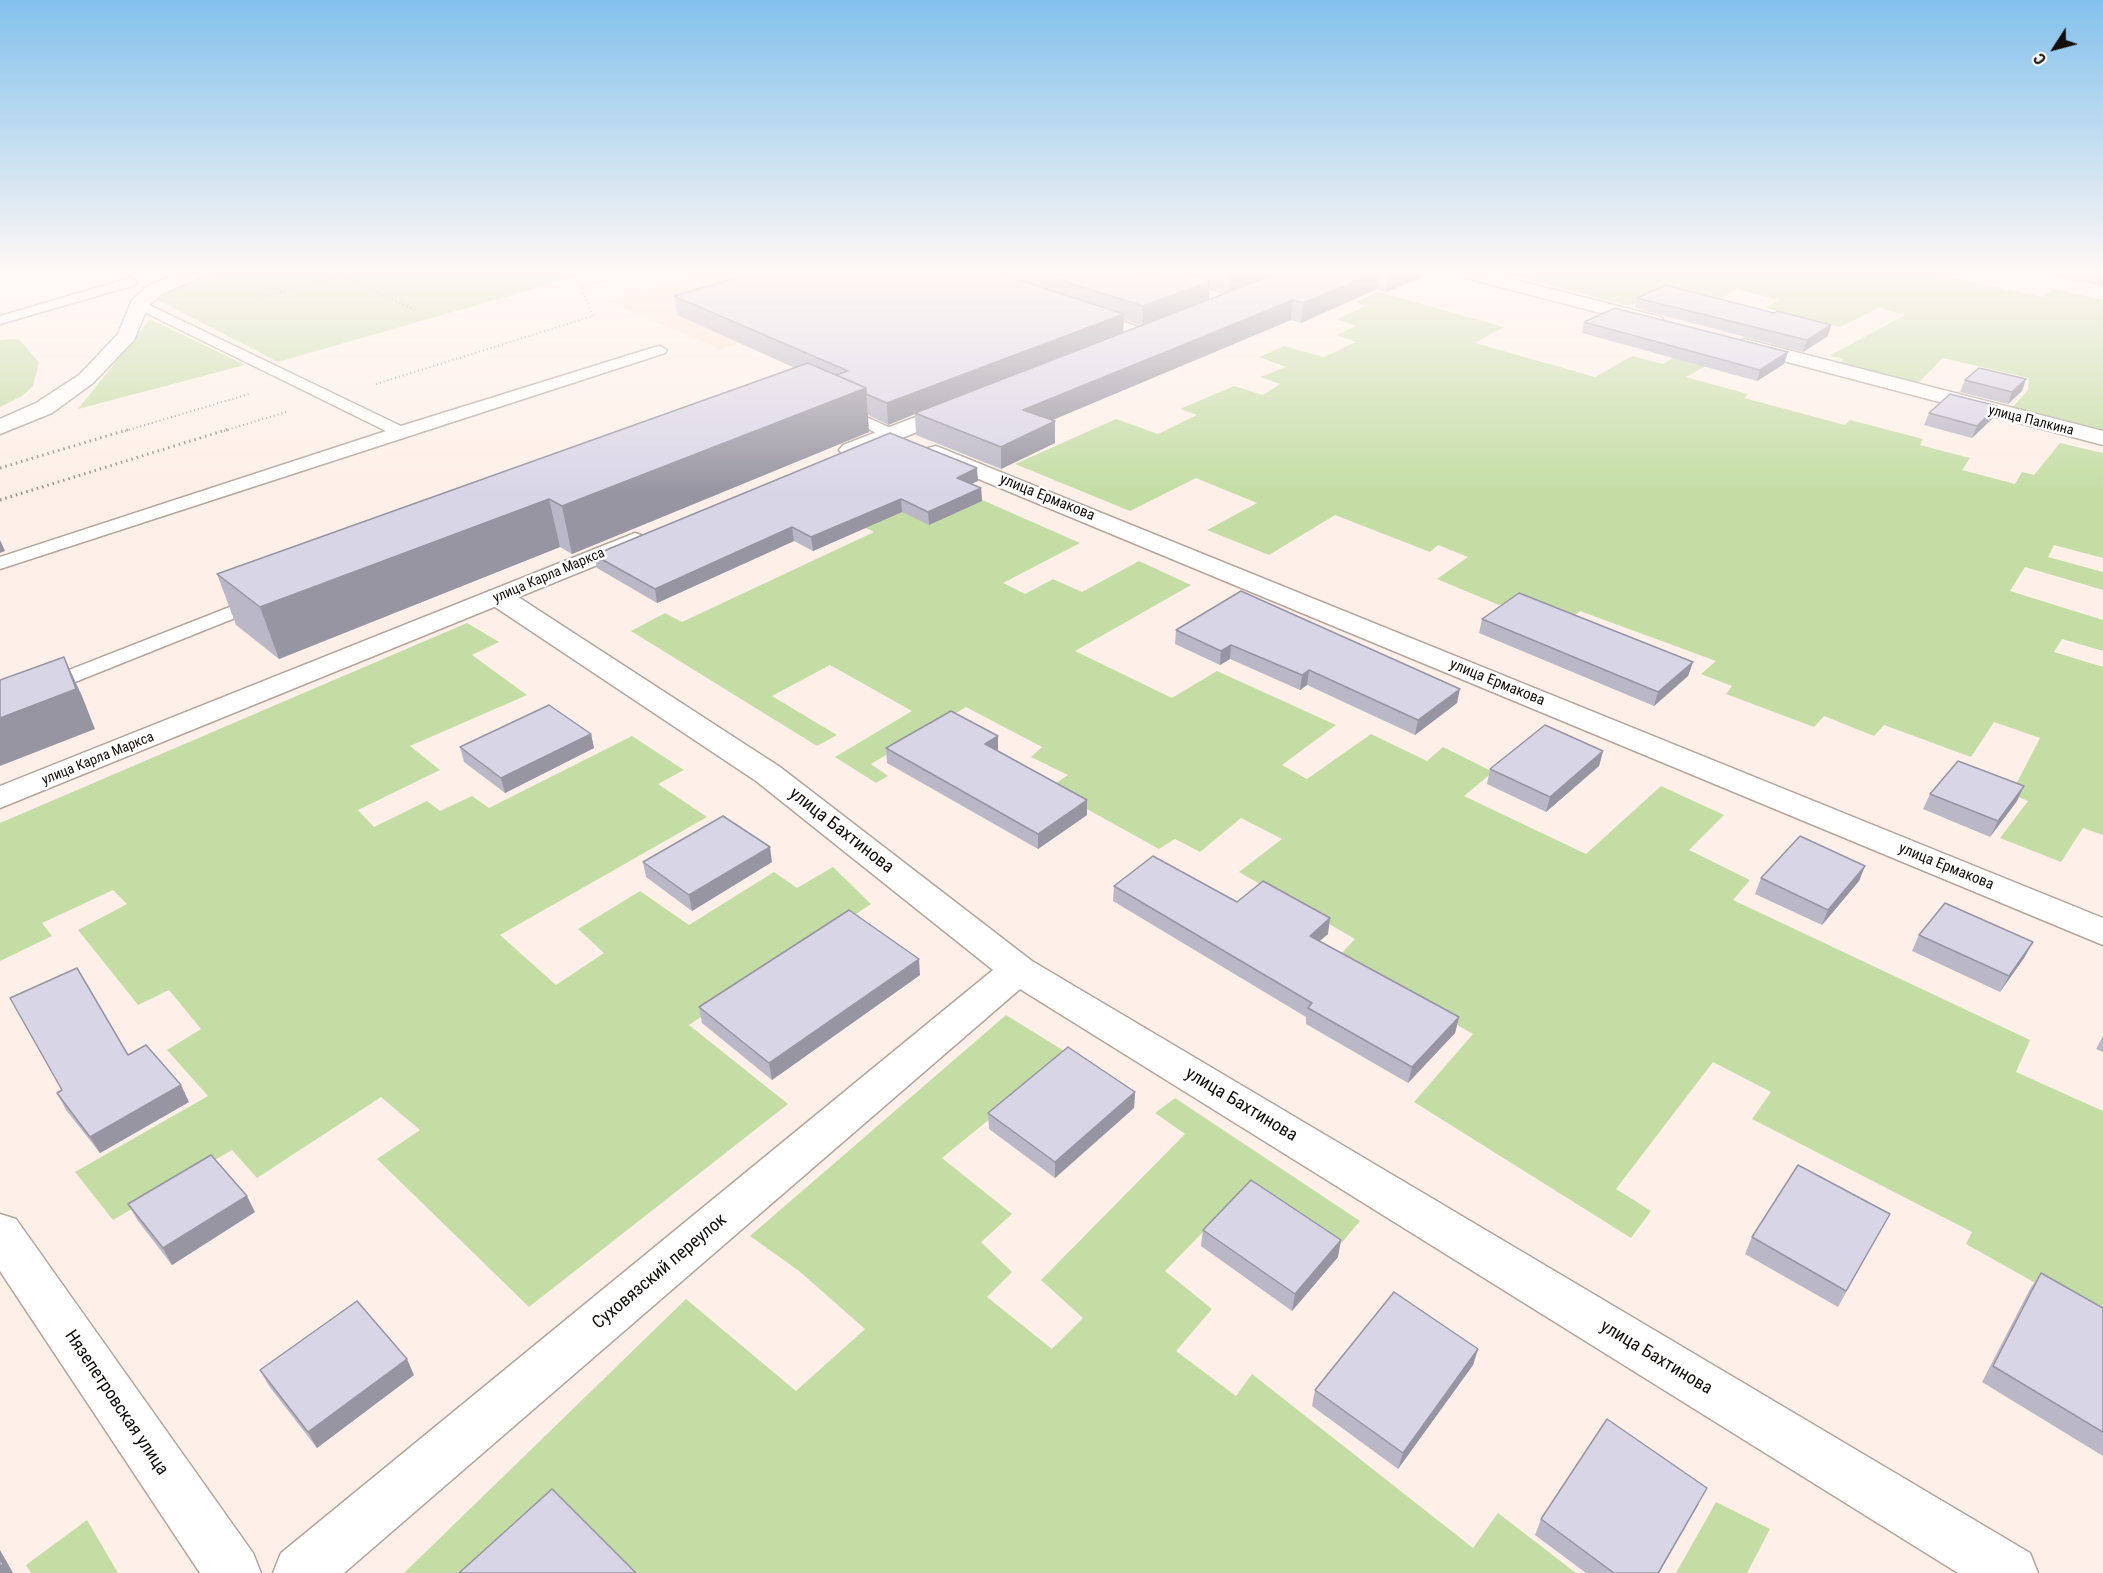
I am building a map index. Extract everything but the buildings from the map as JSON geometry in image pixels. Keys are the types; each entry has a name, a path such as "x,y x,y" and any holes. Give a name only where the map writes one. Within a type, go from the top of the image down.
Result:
{"street":[{"path":"0,427 44,408 86,379 116,347"},
{"name":"улица Палкина","path":"1757,347 2103,438"},
{"path":"825,461 980,399"},
{"name":"улица Ермакова","path":"891,434 2103,932"},
{"name":"улица Карла Маркса","path":"0,798 662,529"},
{"name":"улица Бахтинова","path":"499,597 768,774 1018,970 2010,1573"},
{"name":"Суховязский переулок","path":"301,1573 1018,970"},
{"name":"Нязепетровская улица","path":"0,1233 233,1573"}],"lane":[{"path":"227,347 400,432"},
{"path":"0,563 400,432 660,351"},
{"path":"822,402 891,434"},
{"path":"0,705 275,596"}],"path":[{"path":"0,468 294,381"}],"green space":[{"path":"0,347 26,347 39,362 33,386 22,396 0,407"},
{"path":"127,347 209,347 245,365 78,409"},
{"path":"250,347 329,347 278,362"},
{"path":"1281,347 1289,347 1324,357 1344,347 1491,347 1595,377 1632,356 1663,364 1692,347 1705,347 1728,354 1686,377 1748,394 1744,398 1845,425 1850,420 1923,439 1920,445 1970,458 1962,470 2015,484 2022,472 2034,475 2060,443 2103,453 2103,558 2054,545 2048,557 2103,572 2103,590 2025,567 2010,591 2103,620 2103,651 2062,639 2054,652 2103,667 2103,835 2083,828 2061,862 2000,838 2028,801 2011,794 2040,738 1994,722 1971,757 1884,725 1874,736 1824,716 1814,727 1726,694 1732,686 1701,674 1716,661 1580,611 1565,623 1512,601 1499,605 1437,579 1468,557 1438,545 1430,552 1335,515 1269,555 1207,530 1257,503 1196,478 1130,511 1015,464 1116,419 1158,434 1197,415 1180,409 1234,386 1263,395 1280,384 1260,377 1286,367 1259,357"},
{"path":"1845,347 2103,347 2103,430 2013,407 2028,390 2029,378 1943,358 1918,383 1837,365 1844,359 1829,356"},
{"path":"880,455 1080,543 1003,583 1025,594 1053,579 1082,592 1139,561 1191,585 1075,651 1172,698 1217,671 1336,725 1282,765 1307,779 1371,734 1427,761 1443,747 1493,772 1464,796 1586,854 1661,786 1724,815 1689,850 1750,880 1733,900 2030,1040 2016,1072 2103,1111 2103,1321 1966,1244 1972,1232 1752,1119 1771,1092 1713,1062 1616,1189 1651,1211 1631,1238 1414,1102 1473,1034 1338,957 1355,939 1239,872 1282,839 1241,818 1200,852 1175,839 1159,849 1049,788 1068,775 1031,757 1042,747 966,707 871,764 888,776 876,783 835,757 912,711 830,665 772,696 837,735 817,746 631,631 665,613 682,622 874,532 792,491"},
{"path":"467,623 499,642 472,655 527,695 410,746 440,770 358,810 374,827 427,801 440,811 472,796 489,808 632,736 684,770 658,784 707,817 500,935 556,985 604,953 578,929 640,891 689,925 774,872 797,888 833,867 871,904 689,1025 788,1104 529,1307 377,1159 420,1130 381,1097 257,1178 232,1150 113,1220 75,1172 208,1096 167,1050 201,1029 169,990 138,1005 78,930 127,904 113,890 42,923 52,936 0,961 0,823"},
{"path":"1006,1015 1069,1054 942,1158 1012,1214 981,1242 1012,1272 987,1297 1052,1349 1083,1318 1041,1280 1185,1134 1155,1113 1175,1098 1360,1221 1339,1246 1249,1185 1165,1271 1212,1309 1176,1351 1236,1396 1252,1374 1473,1548 1498,1513 1576,1573 404,1573 686,1299 796,1391 865,1329 799,1271 750,1236"},
{"path":"1716,1502 1770,1529 1747,1573 1676,1573"},
{"path":"87,1520 118,1573 31,1573 26,1565"}]}
